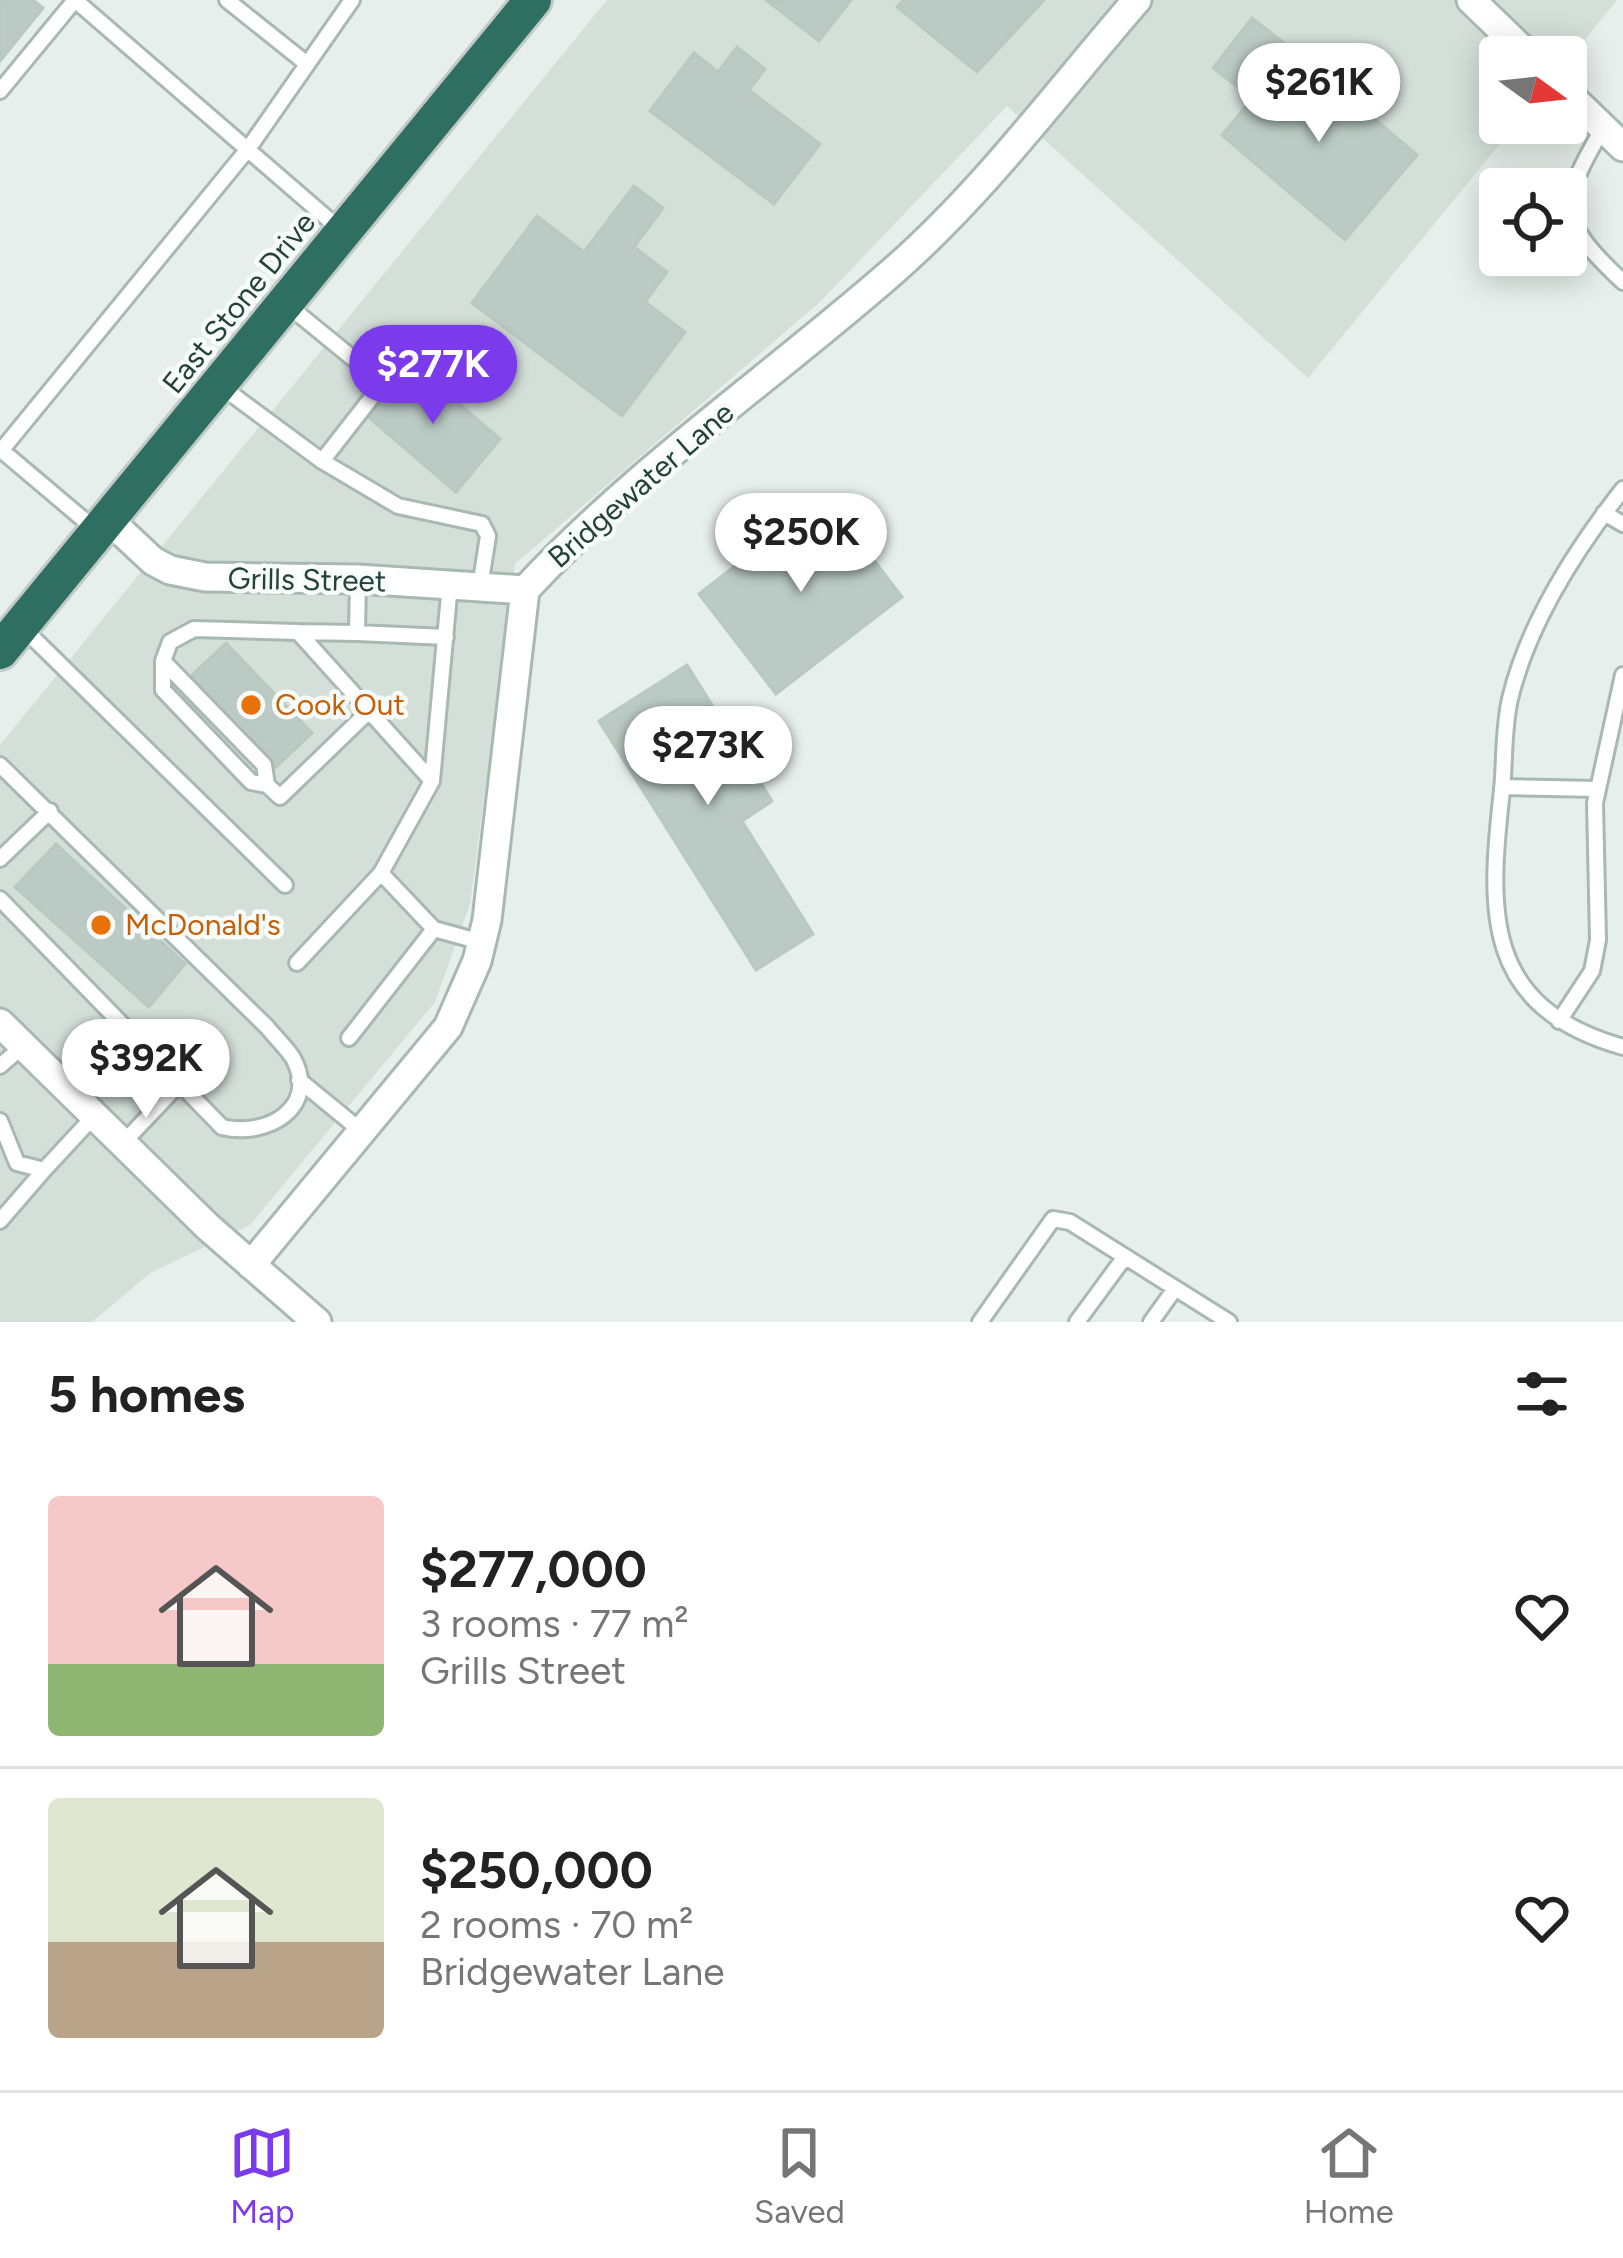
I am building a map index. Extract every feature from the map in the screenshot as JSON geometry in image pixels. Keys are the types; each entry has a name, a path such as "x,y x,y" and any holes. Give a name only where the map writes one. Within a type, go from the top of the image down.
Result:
{"highway":[{"name":"East Stone Drive","path":"10,638 532,0"}],"street":[{"name":"Bridgewater Lane","path":"251,1265 448,1027 482,942 525,590 683,445 895,270 950,216 1137,0"},
{"path":"1471,0 1508,36"},
{"path":"1587,112 1613,137"},
{"name":"Grills Street","path":"103,526 170,570 205,578 358,580 525,590"},
{"path":"0,1023 316,1322"}],"lane":[{"path":"0,91 75,0 343,232"},
{"path":"227,0 307,64"},
{"path":"103,526 1,451 248,148 352,0"},
{"path":"1613,137 1579,169 1569,196 1574,229 1587,249 1623,283"},
{"path":"285,303 382,382 322,461"},
{"path":"219,384 322,461 398,506 482,524 488,536 480,587"},
{"path":"1623,489 1570,560 1523,658 1502,747 1495,836 1497,929 1506,961 1542,1010 1623,1047"},
{"path":"1604,513 1623,524"},
{"path":"357,633 358,580"},
{"path":"297,963 381,873 432,781 450,584"},
{"path":"368,712 280,797 267,785 251,782 164,690 163,661 170,642 194,629 446,637"},
{"path":"298,632 432,781"},
{"path":"10,638 285,886"},
{"path":"1559,1021 1592,971 1598,940 1593,844 1597,790 1623,675"},
{"path":"0,765 267,1027 294,1060 299,1080 296,1096 274,1125 244,1132 221,1126 0,899"},
{"path":"1502,787 1597,790"},
{"path":"0,859 50,811"},
{"path":"381,873 434,929 482,942"},
{"path":"349,1039 434,929"},
{"path":"0,1066 24,1045"},
{"path":"299,1080 359,1130"},
{"path":"123,1143 180,1083"},
{"path":"0,1221 95,1115"},
{"path":"0,1121 17,1163 44,1171"},
{"path":"980,1322 1053,1219 1070,1222 1227,1322"},
{"path":"1077,1322 1124,1258"},
{"path":"1151,1322 1174,1291"}],"shaded area":[{"path":"607,0 1617,0 1587,37 1479,36 1479,144 1500,144 1308,378 1007,106 821,301 515,564 470,904 435,1002 250,1225 150,1273 92,1322 0,1322 0,745"}],"building":[{"path":"0,0 33,0 43,8 0,61"},
{"path":"766,0 851,0 819,41"},
{"path":"904,0 1044,0 977,72 897,7"},
{"path":"1252,18 1293,50 1252,98 1213,68"},
{"path":"737,47 765,69 749,90 820,144 774,204 650,111 694,53 718,72"},
{"path":"1293,50 1417,155 1345,240 1222,135"},
{"path":"634,186 663,208 634,247 667,272 645,302 685,332 622,416 472,303 537,216 584,252"},
{"path":"410,362 500,439 456,492 366,415"},
{"path":"825,496 902,597 776,694 699,594"},
{"name":"Cook Out","path":"226,643 312,733 276,767 190,677"},
{"path":"687,665 772,801 742,821 813,934 756,970 599,721"},
{"name":"McDonald's","path":"56,844 185,964 149,1007 15,887"}],"place":[{"name":"Cook Out","path":"251,705"},
{"name":"McDonald's","path":"101,925"}]}
